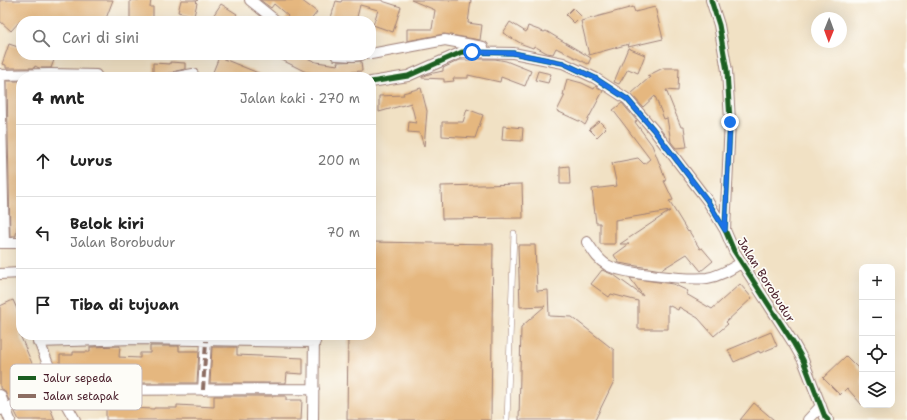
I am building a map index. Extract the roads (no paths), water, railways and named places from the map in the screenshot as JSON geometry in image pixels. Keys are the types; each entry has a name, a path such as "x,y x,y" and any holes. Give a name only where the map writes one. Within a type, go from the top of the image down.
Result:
{"street":[{"path":"250,0 270,16"},
{"name":"Jalan Borobudur","path":"711,0 718,25 727,71 730,122 725,230 741,263 803,360 825,419"},
{"path":"376,53 445,40 563,63 595,78 627,99 653,129 707,200 725,230"},
{"path":"376,81 408,76 462,52 513,53"},
{"path":"16,75 0,75 2,242 16,243"},
{"path":"587,242 597,257 607,266 619,270 647,274 696,279 709,278 726,272 741,263"},
{"path":"0,274 16,273"},
{"path":"38,340 48,364"},
{"path":"188,340 260,340"},
{"path":"313,420 315,340"},
{"path":"203,390 206,341"},
{"path":"142,390 314,389"},
{"path":"0,395 3,409 10,420"},
{"path":"808,420 821,406"},
{"path":"69,410 75,420"}],"lane":[{"path":"507,420 514,233"}]}
